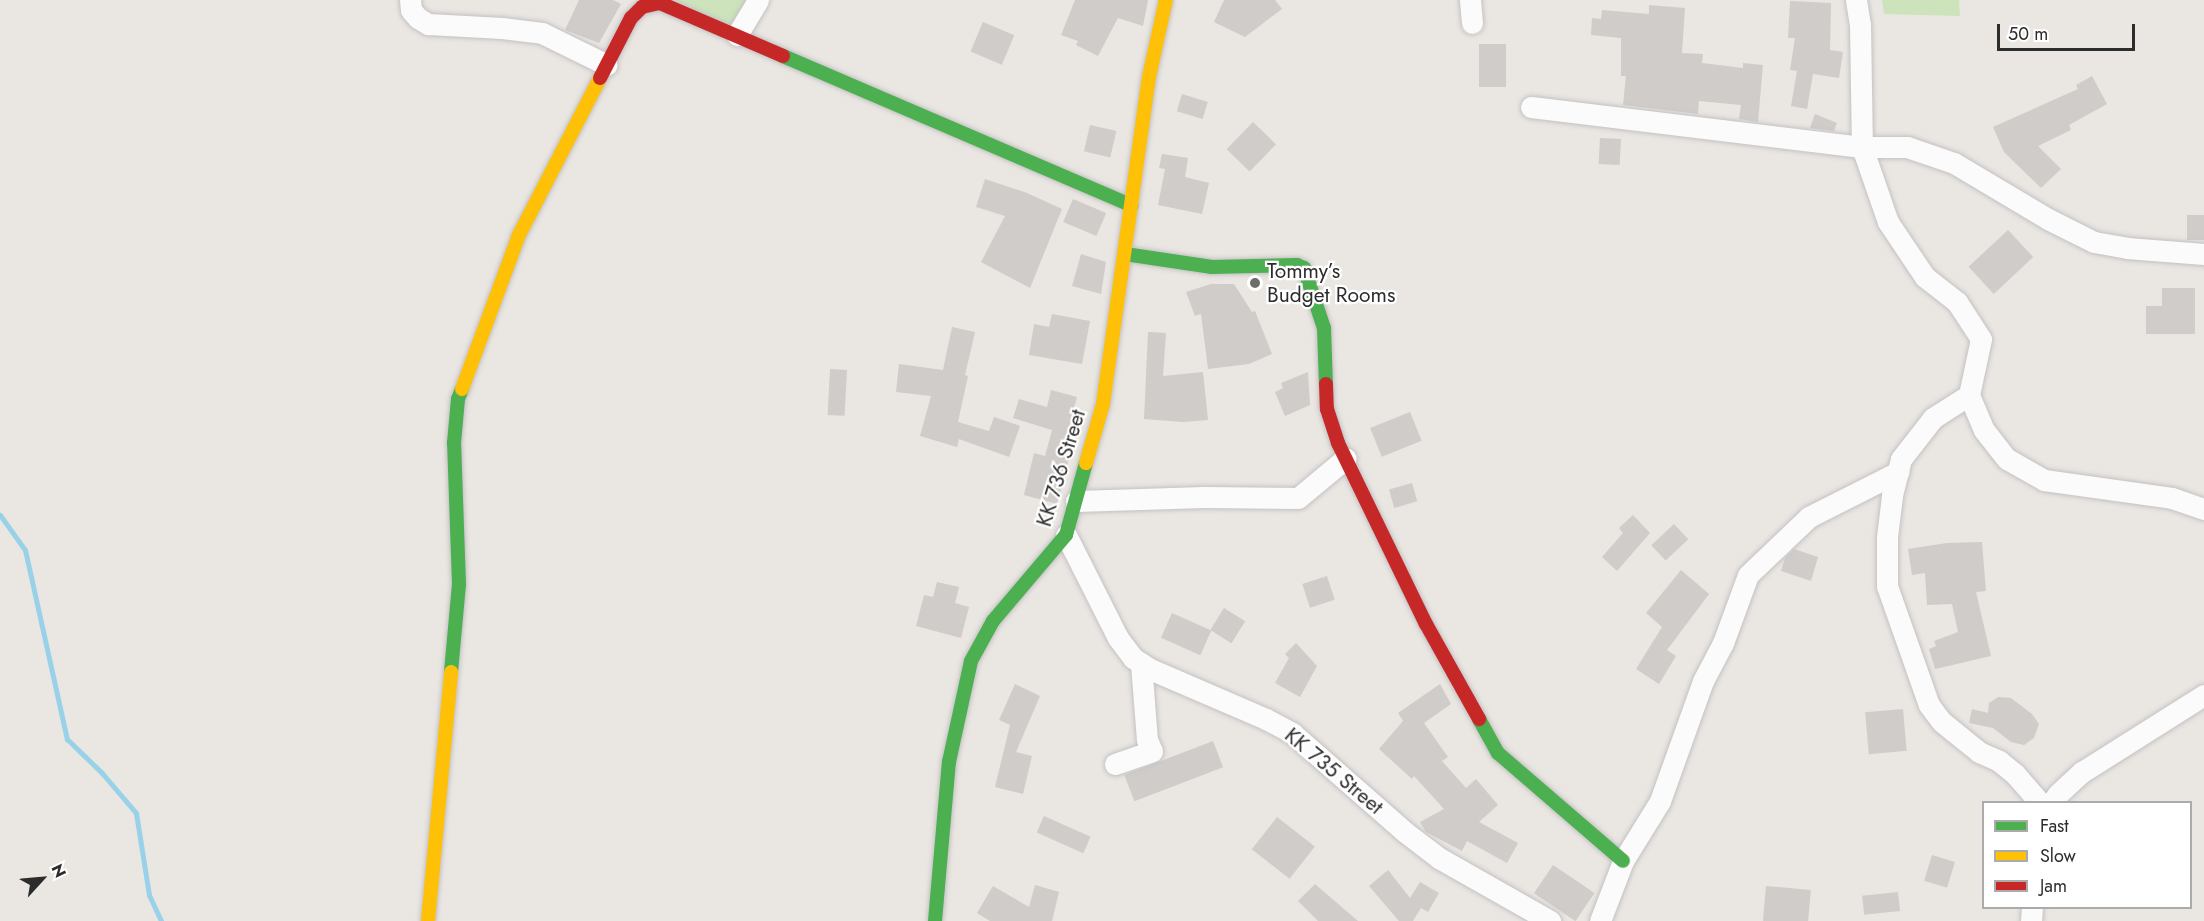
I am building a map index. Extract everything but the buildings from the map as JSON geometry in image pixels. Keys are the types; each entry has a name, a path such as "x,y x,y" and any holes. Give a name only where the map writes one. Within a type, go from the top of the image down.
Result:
{"street":[{"path":"410,0 411,9 418,18 428,24 502,28 542,33 607,64"},
{"path":"737,35 758,0"},
{"name":"KK 736 Street","path":"935,921 949,762 971,661 993,621 1066,535 1103,404 1149,77 1166,0"},
{"path":"1470,0 1472,23"},
{"path":"1856,0 1860,24 1862,147 1888,222 1925,277 1958,302 1982,339 1970,395 1984,430 2007,459 2044,480 2172,498 2204,508"},
{"path":"428,921 459,584 454,443 458,399 519,235 631,18 642,8 660,3 1131,204"},
{"path":"1531,107 1862,147 1908,147 1954,163 2048,219 2094,242 2127,248 2204,254"},
{"path":"1125,254 1212,267 1298,265 1304,268 1324,328 1327,409 1346,458 1426,624 1498,753 1623,861"},
{"path":"1970,395 1933,418 1901,459 1892,496 1887,537 1887,586 1929,705 1942,723 1979,752 1999,761 2016,774 2037,801"},
{"path":"1076,501 1203,497 1298,498 1346,458"},
{"path":"1600,921 1623,861 1660,801 1703,681 1723,643 1748,576 1809,517 1898,472"},
{"name":"KK 735 Street","path":"1066,535 1118,638 1133,658 1179,683 1266,719 1292,733 1405,832 1439,858 1550,921"},
{"path":"1115,764 1152,751 1147,740 1141,663"},
{"path":"2053,801 2082,772 2204,695"}],"green space":[{"path":"674,0 749,0 732,28"},
{"path":"1882,0 1959,0 1960,16 1884,14"}],"waterway":[{"path":"0,515 25,550 67,739 102,773 136,813 149,895 161,921"}],"traffic: fast":[{"path":"783,56 1131,205"},
{"path":"1125,254 1212,267 1297,265 1304,268 1324,328 1326,384"},
{"path":"451,672 459,584 454,443 458,399 462,389"},
{"path":"935,921 949,762 971,661 993,621 1066,535 1086,463"},
{"path":"1479,719 1498,753 1623,861"}],"traffic: slow":[{"path":"1086,463 1103,404 1149,77 1166,0"},
{"path":"462,389 519,235 600,78"},
{"path":"428,921 451,672"}],"traffic: jam":[{"path":"600,78 631,18 642,7 660,3 783,56"},
{"path":"1326,384 1327,409 1338,443 1426,624 1479,719"}],"place":[{"name":"Tommy’s Budget Rooms","path":"1255,283"}]}
